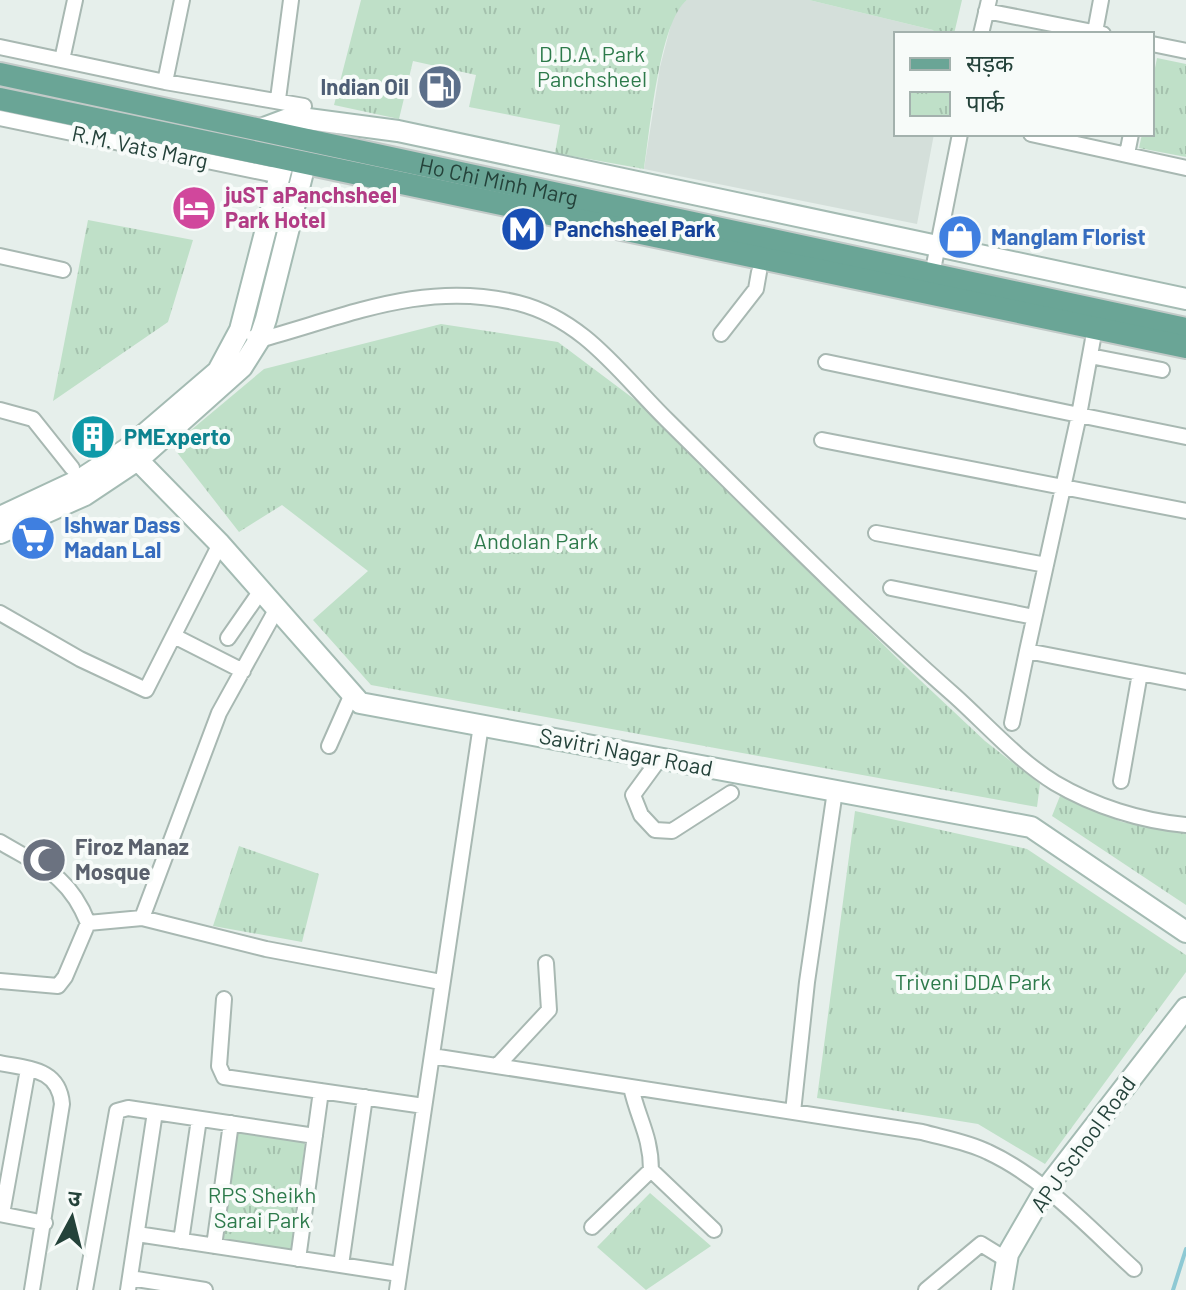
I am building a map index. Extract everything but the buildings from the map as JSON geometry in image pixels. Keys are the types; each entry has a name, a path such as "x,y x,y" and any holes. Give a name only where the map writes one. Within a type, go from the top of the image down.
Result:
{"main road":[{"name":"Ho Chi Minh Marg","path":"0,74 1186,329"},
{"name":"Ho Chi Minh Marg","path":"0,99 290,166 1186,347"}],"street":[{"path":"62,60 75,0"},
{"path":"165,82 182,0"},
{"path":"278,99 291,0"},
{"path":"1099,32 1101,0"},
{"path":"981,32 987,6 1095,32"},
{"path":"1154,44 1186,51"},
{"path":"0,47 165,82 278,99 304,106"},
{"path":"261,129 293,117 398,131 1186,299"},
{"name":"R.M. Vats Marg","path":"0,118 290,166"},
{"path":"932,275 960,136"},
{"path":"1041,136 1186,168"},
{"path":"1127,154 1131,136"},
{"path":"0,533 85,495 242,367 259,340 283,253 283,206 290,166"},
{"path":"0,517 133,454 218,371 240,330 261,247 283,206"},
{"path":"261,247 283,253"},
{"path":"0,256 63,270"},
{"path":"721,334 756,289 759,272"},
{"path":"240,330 259,340 398,299 448,294 519,303 568,325 603,350 661,414 889,638 1054,782 1107,807 1156,822 1186,825"},
{"path":"1012,723 1095,328"},
{"path":"1090,356 1162,370"},
{"path":"826,362 1186,437"},
{"path":"0,410 33,419 72,468"},
{"path":"822,440 1186,511"},
{"name":"Savitri Nagar Road","path":"133,454 220,544 360,703 1031,827 1186,932"},
{"path":"876,533 1046,565"},
{"path":"0,613 80,659 146,690 220,544"},
{"path":"891,588 1034,617"},
{"path":"228,638 260,592"},
{"path":"142,918 219,713 276,610"},
{"path":"174,636 243,671"},
{"path":"1027,651 1186,682"},
{"path":"1121,781 1140,673"},
{"path":"329,746 352,694"},
{"path":"397,1290 481,725"},
{"path":"660,758 633,795 641,815 655,830 672,831 731,793"},
{"path":"793,1112 807,982 835,791"},
{"path":"0,842 64,883 77,895 88,923 61,985 0,981"},
{"path":"88,923 142,918 266,949 441,982"},
{"path":"497,1066 549,1010 546,963"},
{"path":"224,999 219,1066 224,1077 424,1106"},
{"name":"APJ School Road","path":"1002,1290 1007,1260 1049,1193 1186,1008"},
{"path":"1011,1290 1018,1254 1049,1193 1186,1022"},
{"path":"432,1056 793,1112 957,1141 990,1152 1049,1193 1134,1269"},
{"path":"0,1063 50,1075 61,1089 62,1104 45,1223 32,1290"},
{"path":"28,1069 1,1214 45,1223"},
{"path":"592,1227 651,1170 651,1140 638,1118 631,1087"},
{"path":"298,1259 321,1091"},
{"path":"341,1265 365,1097"},
{"path":"85,1290 112,1120 117,1111 128,1108 315,1136"},
{"path":"155,1112 129,1284 205,1290"},
{"path":"181,1241 199,1119"},
{"path":"214,1246 231,1123"},
{"path":"651,1170 714,1230"},
{"path":"137,1234 399,1274"},
{"path":"926,1290 981,1244 1007,1260"}],"shaded area":[{"path":"687,0 809,0 933,30 894,32 894,136 934,136 917,224 644,169 660,67 675,9"}],"green space":[{"name":"D.D.A. Park Panchsheel","path":"361,0 687,0 677,12 663,53 644,169 555,153 560,125 469,107 476,75 413,61 399,119 334,105"},
{"path":"809,0 962,0 954,32 933,30"},
{"path":"1157,58 1186,64 1186,157 1139,148 1142,136 1154,136 1154,73"},
{"path":"88,220 193,240 168,322 53,401"},
{"name":"Andolan Park","path":"441,324 558,342 638,402 904,665 985,741 1040,784 1037,807 371,685 313,620 368,571 282,505 239,532 172,446 264,369"},
{"path":"1060,796 1122,822 1186,833 1186,905 1052,816"},
{"name":"Triveni DDA Park","path":"855,811 1027,849 1186,955 1186,972 1045,1164 978,1124 817,1098"},
{"path":"239,846 319,874 302,942 213,926"},
{"name":"RPS Sheikh Sarai Park","path":"236,1132 305,1142 292,1250 222,1239"},
{"path":"650,1193 711,1246 646,1290 597,1247"}],"waterway":[{"path":"1173,1290 1186,1249"}],"place":[{"name":"Indian Oil","path":"440,87"},
{"name":"juST aPanchsheel Park Hotel","path":"194,208"},
{"name":"Panchsheel Park","path":"523,229"},
{"name":"Manglam Florist","path":"960,237"},
{"name":"PMExperto","path":"93,437"},
{"name":"Ishwar Dass Madan Lal","path":"33,538"},
{"name":"Firoz Manaz Mosque","path":"44,860"}]}
